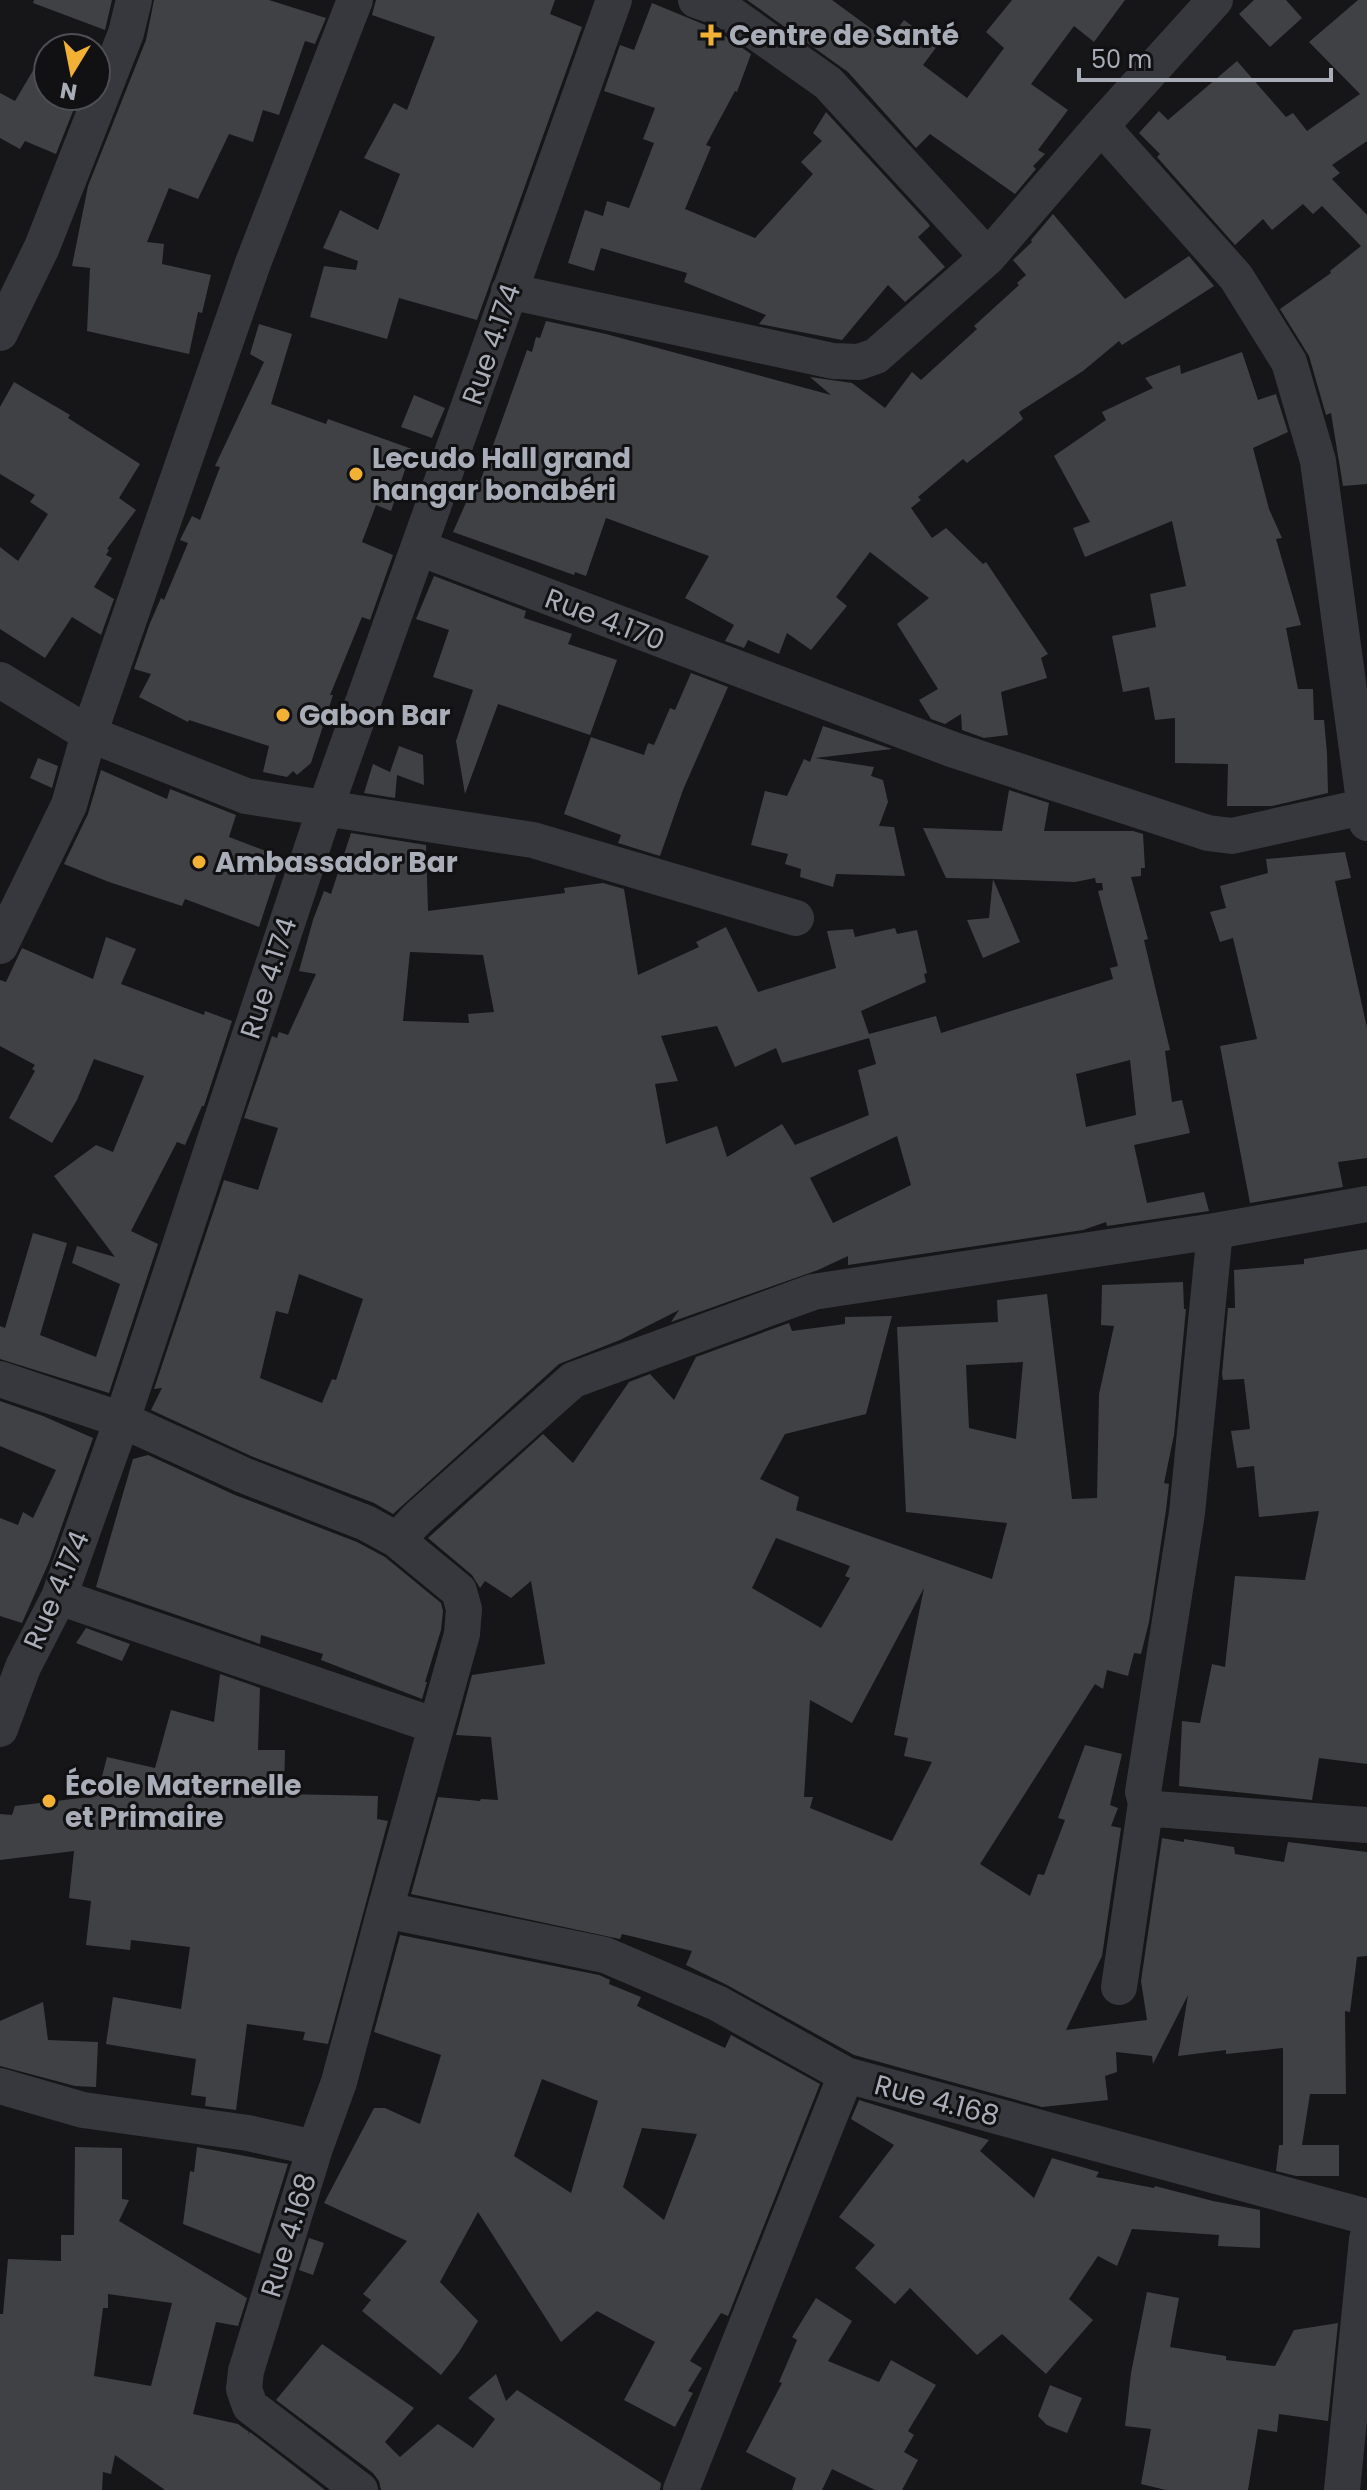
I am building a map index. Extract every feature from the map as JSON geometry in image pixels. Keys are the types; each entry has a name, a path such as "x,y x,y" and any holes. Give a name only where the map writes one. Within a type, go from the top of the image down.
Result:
{"street":[{"path":"0,333 42,247 126,33 134,0"},
{"path":"0,946 69,805 89,734 253,263 355,0"},
{"name":"Rue 4.174","path":"0,1729 23,1667 59,1597 122,1420 326,806 614,0"},
{"path":"696,0 725,10 828,83 988,257"},
{"path":"509,291 833,361 859,362 876,356 988,257 1215,0"},
{"path":"1101,126 1236,277 1289,362 1318,461 1366,812"},
{"name":"Rue 4.170","path":"419,548 954,750 1208,833 1232,836 1366,812"},
{"path":"0,680 89,734 246,796 533,840 796,918"},
{"path":"397,1540 573,1380 813,1292 1215,1231 1367,1204"},
{"path":"1119,1987 1146,1803 1143,1792 1187,1513 1215,1231"},
{"path":"0,1379 122,1420 243,1475 366,1523 397,1540 459,1591 464,1609 462,1634 339,2082 315,2148"},
{"path":"59,1597 436,1726"},
{"path":"1146,1803 1155,1809 1367,1825"},
{"path":"385,1910 605,1955 717,2003 846,2075"},
{"name":"Rue 4.168","path":"681,2490 846,2075 1367,2217"},
{"name":"Rue 4.168","path":"0,2086 83,2110 248,2133 315,2148 246,2371 244,2389 250,2406 360,2490"},
{"path":"1342,2490 1367,2239"}],"building":[{"path":"34,0 112,0 105,30 33,3"},
{"path":"154,0 269,0 326,18 315,44 305,41 279,115 263,110 253,142 229,134 198,199 169,188 147,242 164,244 162,264 211,275 202,313 198,312 189,354 87,331 90,268 72,266 88,186 146,40"},
{"path":"376,0 555,0 550,14 582,27 477,320 399,298 387,339 310,317 324,266 356,270 358,261 323,248 340,210 378,230 400,174 364,158 394,103 407,110 435,37 372,15"},
{"path":"747,0 832,0 888,41 904,20 938,45 923,65 967,98 1004,48 986,32 1012,0 1125,0 1094,42 1074,26 1031,84 1068,110 1038,150 1045,154 1033,166 1036,169 1015,194 930,134 916,148 848,72"},
{"path":"1254,0 1286,0 1302,18 1270,47 1239,14"},
{"path":"1358,0 1367,0 1367,141 1332,165 1340,173 1332,179 1367,215 1367,484 1343,486 1331,413 1326,415 1309,356 1280,309 1331,273 1361,246 1322,206 1313,214 1303,204 1272,230 1263,219 1235,245 1139,133 1159,111 1168,120 1237,61 1286,117 1293,113 1307,131 1360,94 1309,42"},
{"path":"652,3 715,29 751,54 737,92 706,145 711,147 685,209 755,238 813,174 801,162 822,141 813,133 826,112 928,223 930,226 918,237 945,267 905,302 888,285 842,340 759,324 766,315 684,282 687,273 601,248 594,271 568,263 585,210 603,216 607,201 629,208 654,143 643,139 655,108 604,91 620,45 634,50"},
{"path":"32,72 32,112 73,112 56,154 25,141 20,149 0,138 0,93 15,101"},
{"path":"1053,214 1125,299 1189,256 1214,286 1122,345 1119,341 1083,371 1019,412 1023,419 967,463 963,459 918,497 921,500 911,508 932,538 946,528 983,564 986,562 1048,654 1041,658 1047,678 1001,692 1008,735 984,738 962,730 961,714 945,724 931,719 919,700 938,689 897,624 929,598 870,552 836,597 847,606 811,650 787,633 779,654 748,640 744,648 725,641 734,625 685,598 709,556 606,518 586,576 575,572 574,575 453,532 476,480 480,482 527,350 532,352 536,337 540,338 546,321 606,334 831,395 810,377 852,383 885,408 912,372 921,380 1019,285 1017,283 1026,275 1013,260 1032,242"},
{"path":"259,324 292,334 271,404 326,424 328,419 412,449 391,511 376,505 362,542 393,555 370,620 362,617 330,695 333,695 311,763 297,775 293,771 287,777 263,772 269,746 188,722 139,697 151,674 134,669 150,623 161,598 164,600 188,543 180,540 192,516 200,520 220,467 215,466 264,362 250,354"},
{"path":"1242,352 1258,400 1276,394 1288,432 1253,448 1269,509 1282,538 1276,539 1301,625 1286,628 1298,689 1313,689 1314,720 1324,720 1327,753 1328,793 1272,806 1227,806 1228,764 1175,763 1175,718 1155,720 1149,687 1123,692 1112,636 1156,627 1150,594 1186,586 1172,521 1085,557 1073,528 1090,522 1054,456 1106,420 1102,412 1153,388 1145,378 1180,365 1181,374"},
{"path":"14,382 70,415 68,418 140,464 119,498 136,510 107,549 106,555 112,558 94,587 114,599 101,635 72,617 45,658 0,629 0,547 18,561 48,514 30,502 35,495 0,474 0,407"},
{"path":"414,395 445,408 432,438 401,427"},
{"path":"434,576 526,611 524,618 572,634 568,644 617,660 590,735 498,704 465,794 456,741 473,690 433,677 449,630 416,619"},
{"path":"691,673 728,687 683,790 660,856 618,843 621,835 564,814 591,737 644,755 648,743 654,745 670,708 675,710"},
{"path":"823,726 892,749 815,758 874,767 871,776 883,780 888,802 879,826 894,827 905,876 836,874 833,887 800,877 801,869 785,864 788,854 751,845 765,791 787,796 804,759 810,762"},
{"path":"399,746 423,755 424,785 397,775 395,798 364,793 373,764 390,772"},
{"path":"38,758 58,766 52,788 30,778"},
{"path":"101,770 167,799 170,789 236,815 229,837 282,857 259,927 185,899 182,906 64,864 88,814"},
{"path":"1009,790 1049,803 1044,831 1133,831 1143,834 1145,868 1141,868 1141,876 1131,877 1148,939 1144,940 1170,1050 1165,1051 1172,1102 1182,1100 1190,1133 1134,1145 1147,1203 1204,1192 1209,1211 1107,1226 1106,1222 1083,1230 848,1265 848,1256 818,1270 671,1322 679,1310 620,1340 559,1364 393,1514 374,1503 251,1456 151,1410 162,1388 154,1389 224,1180 258,1190 278,1128 244,1118 272,1036 277,1038 279,1032 288,1035 316,974 299,971 313,920 324,891 331,894 351,833 426,845 428,911 565,893 564,888 603,883 624,889 638,975 699,947 696,942 726,927 758,992 836,968 827,931 853,929 855,937 895,928 897,934 917,930 927,973 924,974 926,982 861,1011 869,1034 936,1016 941,1033 1113,979 1110,968 1118,966 1098,891 1103,890 1102,883 1096,883 1095,878 1075,882 946,878 923,828 1002,831","holes":["410,952 483,955 494,1012 468,1014 469,1023 403,1021","717,1026 735,1067 776,1048 782,1063 869,1038 876,1064 858,1070 869,1115 795,1145 782,1124 727,1157 717,1126 666,1144 655,1084 678,1081 661,1036","1130,1060 1136,1115 1086,1127 1076,1074","897,1136 911,1185 833,1223 810,1178","299,1274 363,1299 336,1380 332,1379 322,1403 260,1378 276,1311 288,1314"]},
{"path":"1345,852 1351,878 1335,881 1367,1028 1367,1158 1338,1162 1343,1187 1250,1203 1220,1046 1257,1039 1233,938 1220,942 1210,912 1226,908 1220,886 1268,873 1266,859"},
{"path":"993,879 1020,942 983,958 967,920 989,918"},
{"path":"106,937 136,949 121,984 204,1015 205,1011 232,1021 204,1106 185,1145 177,1142 131,1231 158,1244 109,1393 0,1359 0,1326 5,1328 33,1233 67,1243 40,1335 96,1357 120,1284 72,1263 77,1246 115,1257 54,1176 96,1145 113,1152 144,1076 94,1059 77,1100 52,1143 9,1118 35,1071 32,1069 35,1065 0,1046 0,980 6,982 22,948 93,979"},
{"path":"1367,1249 1367,1764 1319,1758 1312,1800 1179,1786 1182,1721 1200,1723 1212,1664 1225,1667 1235,1576 1305,1580 1319,1511 1259,1517 1254,1466 1237,1468 1231,1431 1250,1429 1244,1379 1223,1380 1222,1374 1228,1308 1235,1308 1234,1270 1304,1264 1304,1259"},
{"path":"1183,1282 1186,1309 1174,1435 1164,1483 1169,1484 1149,1622 1141,1654 1134,1653 1128,1676 1107,1670 1103,1689 1095,1684 980,1864 1030,1896 1038,1874 1044,1875 1065,1820 1058,1818 1085,1745 1122,1754 1110,1805 1118,1808 1111,1826 1121,1828 1102,1956 1066,2030 1147,2020 1141,1981 1162,1838 1234,1847 1235,1854 1284,1862 1288,1842 1367,1852 1367,1956 1357,1957 1350,2012 1345,2011 1346,2094 1310,2094 1302,2145 1339,2145 1339,2176 1296,2176 1276,2171 1279,2145 1283,2145 1283,2048 1178,2056 1188,1995 1153,2064 1152,2056 1116,2052 1117,2072 1105,2076 1108,2100 1042,2107 854,2055 686,1965 692,1951 622,1934 620,1939 411,1894 438,1797 498,1800 491,1737 456,1735 472,1675 545,1664 531,1581 511,1598 485,1581 480,1588 472,1575 428,1538 543,1434 573,1463 629,1382 650,1374 674,1400 696,1357 789,1323 792,1331 845,1324 845,1317 892,1316 866,1414 785,1434 760,1479 799,1497 796,1510 992,1579 1007,1523 906,1512 897,1327 998,1322 997,1300 1047,1294 1072,1499 1097,1498 1099,1394 1114,1326 1101,1325 1102,1285","holes":["1023,1362 1016,1439 969,1428 966,1365","776,1538 850,1566 845,1576 850,1578 821,1628 752,1588","924,1588 894,1735 908,1738 904,1756 932,1762 892,1841 810,1808 813,1797 804,1797 810,1700 852,1723"]},
{"path":"0,1401 93,1438 49,1562 22,1623 0,1616 0,1518 18,1525 23,1512 33,1518 56,1470 0,1446"},
{"path":"148,1455 235,1495 357,1542 385,1557 441,1603 441,1630 422,1699 321,1660 323,1654 261,1635 260,1644 96,1587 133,1459"},
{"path":"86,1628 130,1644 122,1661 76,1643"},
{"path":"220,1674 260,1688 258,1750 285,1750 284,1794 378,1796 377,1819 388,1821 328,2044 303,2040 305,2032 247,2024 236,2110 205,2106 206,2097 191,2095 196,2059 106,2044 113,1997 181,2009 190,1947 131,1940 130,1950 86,1945 91,1901 69,1898 74,1851 0,1860 0,1814 12,1815 15,1806 97,1796 107,1757 155,1768 171,1710 214,1722"},
{"path":"400,1935 599,1975 610,1980 609,1984 641,1997 637,2006 725,2048 731,2035 820,2084 728,2316 721,2313 690,2361 702,2368 688,2391 693,2393 675,2427 624,2400 655,2342 597,2311 561,2342 478,2212 440,2282 478,2321 441,2375 362,2311 371,2300 363,2294 407,2241 324,2203 374,2108 385,2108 420,2124 441,2055 374,2032","holes":["542,2079 598,2101 571,2193 514,2156","642,2128 697,2134 664,2220 623,2187"]},
{"path":"43,2002 48,2040 98,2042 96,2087 75,2086 0,2066 0,2021"},
{"path":"859,2100 989,2140 980,2151 1034,2198 1052,2158 1099,2172 1096,2177 1155,2186 1260,2210 1260,2248 1218,2246 1219,2235 1132,2229 1117,2266 1098,2256 1069,2299 1093,2320 1046,2374 1002,2334 977,2355 910,2288 895,2304 855,2268 875,2245 839,2217 894,2145 851,2119"},
{"path":"75,2147 122,2148 122,2199 129,2200 119,2221 247,2298 238,2326 216,2322 193,2414 238,2424 249,2432 248,2435 250,2432 325,2490 165,2490 115,2455 111,2474 103,2472 102,2490 0,2490 0,2314 3,2314 8,2259 61,2261 61,2235 74,2235","holes":["108,2294 172,2303 151,2386 94,2376 103,2308 108,2308"]},
{"path":"197,2147 288,2164 260,2254 183,2224 190,2171 194,2172"},
{"path":"309,2238 324,2243 313,2275 299,2270"},
{"path":"1147,2292 1179,2298 1170,2347 1226,2356 1226,2360 1275,2366 1294,2330 1338,2323 1328,2421 1279,2414 1277,2432 1258,2429 1248,2490 1166,2490 1141,2484 1151,2429 1125,2426 1131,2373"},
{"path":"816,2298 852,2321 828,2361 879,2382 891,2360 936,2385 908,2431 914,2435 904,2452 918,2460 902,2490 875,2490 832,2469 822,2490 792,2490 796,2478 746,2452 782,2383 779,2382 797,2340 792,2337"},
{"path":"322,2344 414,2408 385,2442 400,2457 438,2424 473,2448 495,2419 468,2398 496,2374 506,2401 517,2390 661,2483 660,2490 381,2490 373,2473 276,2400"},
{"path":"1050,2385 1082,2398 1067,2433 1047,2425 1038,2416"}],"place":[{"name":"Centre de Santé","path":"711,35"},
{"name":"Lecudo Hall grand hangar bonabéri","path":"356,474"},
{"name":"Gabon Bar","path":"283,715"},
{"name":"Ambassador Bar","path":"199,862"},
{"name":"École Maternelle et Primaire","path":"49,1801"}]}
